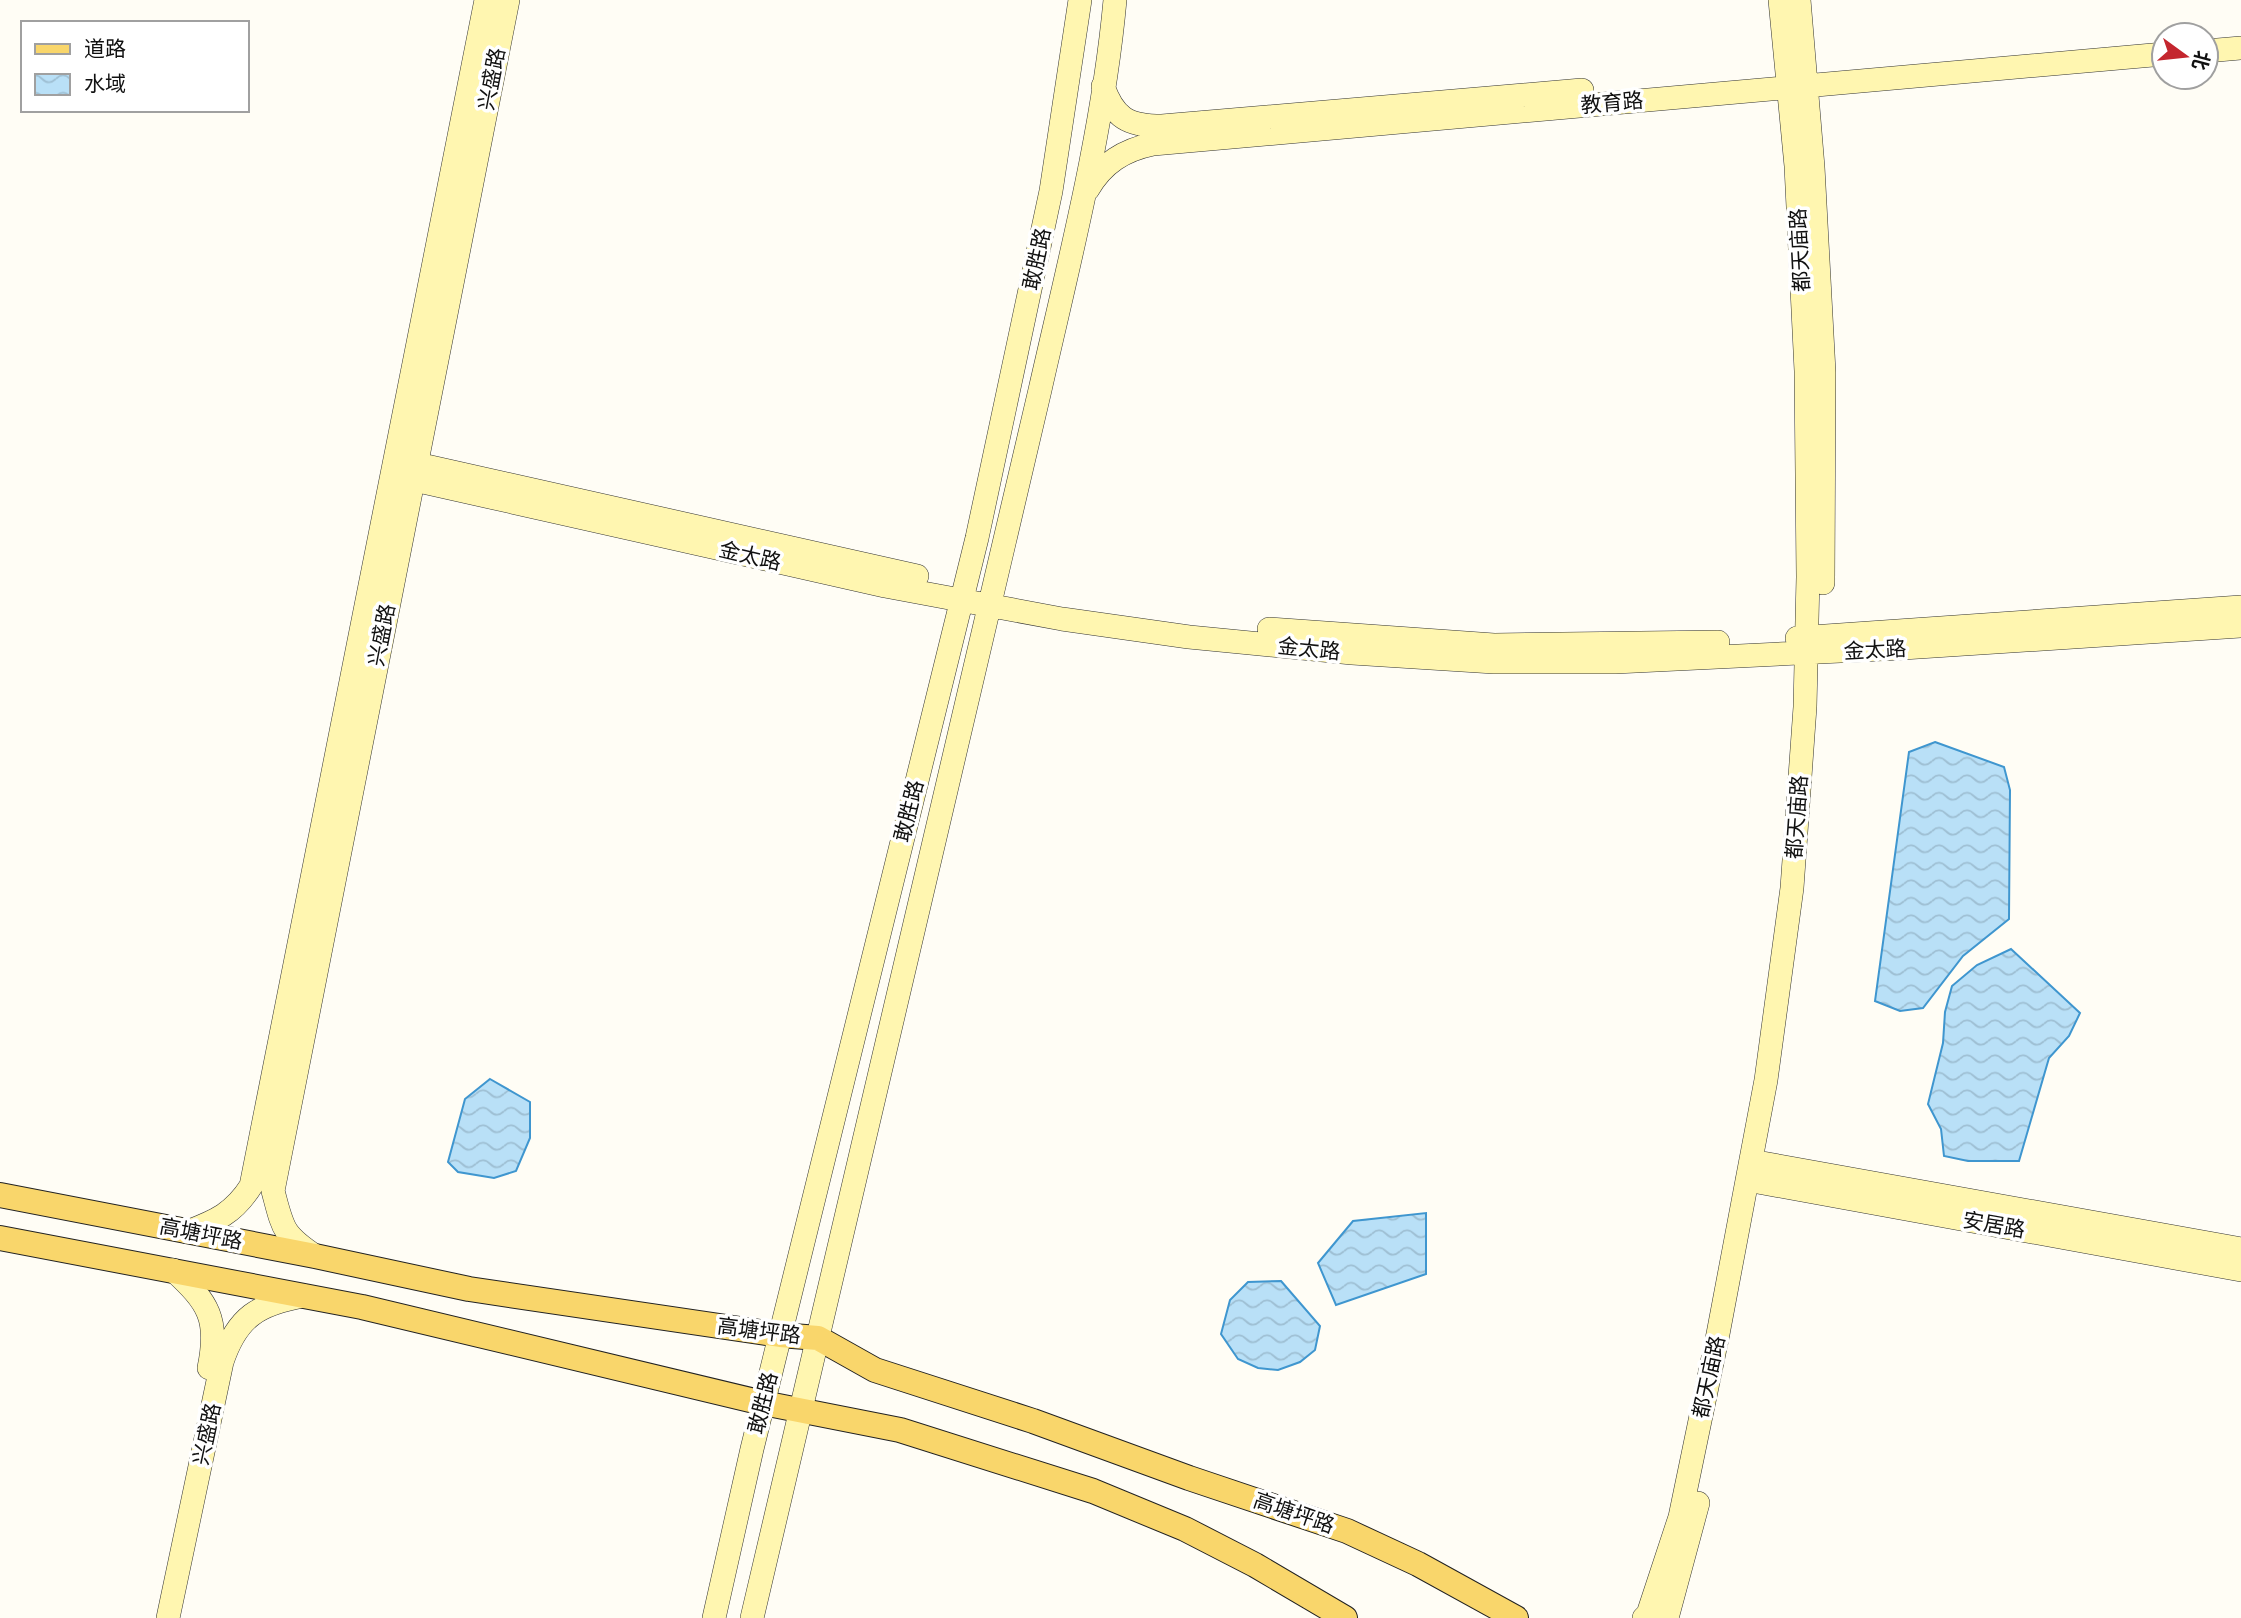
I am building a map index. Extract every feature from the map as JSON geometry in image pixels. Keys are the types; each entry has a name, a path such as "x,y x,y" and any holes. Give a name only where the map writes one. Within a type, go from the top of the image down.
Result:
{"main road":[{"name":"高塘坪路","path":"0,1195 469,1289 780,1335 818,1338 875,1370 1033,1421 1189,1478 1347,1531 1418,1564 1516,1618"},
{"name":"高塘坪路","path":"0,1238 362,1307 763,1403 900,1430 1093,1491 1185,1529 1255,1565 1345,1618"}],"street":[{"name":"兴盛路","path":"315,1256 296,1243 284,1230 273,1191 486,0"},
{"name":"兴盛路","path":"187,1232 226,1215 241,1203 251,1186 404,469 508,0"},
{"name":"敢胜路","path":"715,1618 763,1403 963,593 1051,191 1080,0"},
{"name":"敢胜路","path":"752,1618 992,598 1083,198 1111,41 1115,0"},
{"name":"都天庙路","path":"1780,0 1797,79"},
{"name":"都天庙路","path":"1667,1618 1695,1521 1732,1339 1792,888 1805,707 1814,645 1806,371 1796,166 1799,0"},
{"path":"2220,35 2241,33"},
{"name":"教育路","path":"1083,198 1103,168 1134,148 1153,144 2150,41"},
{"path":"2220,50 2241,48"},
{"name":"教育路","path":"1103,86 1108,100 1128,122 1142,126 1162,126 2150,55"},
{"name":"金太路","path":"404,469 889,570 963,593 992,598 1062,618 1189,637 1352,653 1494,662 1615,662 2241,607"},
{"name":"金太路","path":"1814,645 2241,626"},
{"name":"都天庙路","path":"1644,1618 1648,1614 1680,1517 1718,1334 1756,1172"},
{"name":"安居路","path":"1756,1172 2241,1250"},
{"name":"安居路","path":"1756,1172 2241,1270"},
{"name":"兴盛路","path":"155,1618 214,1340 212,1322 206,1307 193,1288 173,1270"},
{"name":"兴盛路","path":"168,1618 228,1344 237,1328 248,1317 277,1302 305,1296"}],"water":[{"path":"1935,742 2004,767 2010,790 2009,919 1963,956 1923,1008 1900,1011 1875,1001 1909,752"},
{"path":"2011,949 2080,1013 2069,1036 2049,1058 2019,1161 1968,1161 1944,1156 1941,1129 1928,1104 1943,1043 1945,1012 1952,986 1977,965"},
{"path":"490,1079 530,1102 530,1138 516,1171 494,1178 458,1172 448,1162 465,1099"},
{"path":"1426,1213 1426,1274 1336,1305 1318,1263 1353,1221"},
{"path":"1281,1281 1320,1326 1315,1350 1300,1362 1278,1370 1258,1368 1238,1359 1221,1334 1230,1300 1248,1282"}]}
